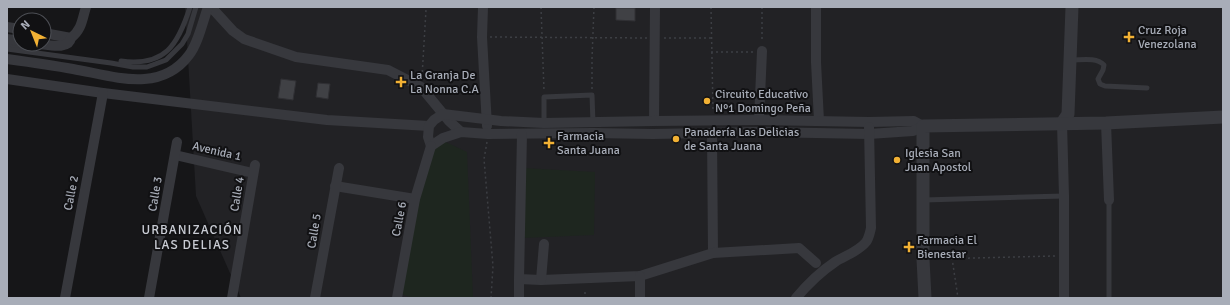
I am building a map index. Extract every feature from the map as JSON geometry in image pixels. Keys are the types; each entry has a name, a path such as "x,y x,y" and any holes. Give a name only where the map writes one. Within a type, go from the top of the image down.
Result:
{"street":[{"path":"52,45 60,46 67,44 70,41 81,26 86,7"},
{"path":"7,59 126,79 141,80 155,78 174,70 189,56 208,7"},
{"path":"211,7 233,31 244,39 296,57 388,70 421,88 452,124 461,132"},
{"path":"483,7 482,37 488,134"},
{"path":"654,121 655,7"},
{"path":"816,7 816,62 819,121"},
{"path":"1064,298 1062,123 1066,7"},
{"path":"1062,123 1068,114 1072,7"},
{"path":"52,34 71,38"},
{"path":"759,120 762,51"},
{"path":"7,79 103,93 327,120 428,126"},
{"name":"Calle 2","path":"65,298 103,93"},
{"path":"923,126 914,121 869,122 759,120 544,123 487,120 443,114 428,126 428,137 431,146 443,138 461,132 488,134 593,132 653,134 869,134 913,132 923,126 1106,123 1223,117"},
{"path":"796,298 807,285 835,262 859,248 865,243 868,237 871,228 869,122"},
{"path":"1106,123 1109,200"},
{"path":"923,126 924,298"},
{"path":"712,133 713,253"},
{"path":"519,298 522,134"},
{"name":"Calle 3","path":"149,298 177,142"},
{"name":"Calle 6","path":"398,298 415,199 431,146"},
{"name":"Avenida 1","path":"175,155 254,169"},
{"name":"Calle 5","path":"315,298 338,168"},
{"name":"Calle 4","path":"232,298 254,169"},
{"path":"335,186 415,199"},
{"path":"541,280 544,244"},
{"path":"519,279 541,280 640,276 713,253 799,248 816,262"},
{"path":"640,276 640,298"}],"lane":[{"path":"7,45 115,61 144,62 161,56 176,42 183,29 190,7"},
{"path":"7,50 133,67 147,67 166,60 179,49 188,34 196,7"},
{"path":"1070,60 1100,61 1104,65 1098,79 1100,84 1105,86 1147,88"},
{"path":"544,123 544,97 592,95 592,123"},
{"path":"923,200 1064,196"},
{"path":"1109,200 1109,298"}],"path":[{"path":"421,88 426,10 424,7"},
{"path":"541,7 544,97"},
{"path":"592,95 592,38 594,7"},
{"path":"711,7 713,121"},
{"path":"711,52 762,51 762,7"},
{"path":"482,37 712,38"},
{"path":"488,134 484,159 493,266 491,298"},
{"path":"923,259 1064,256"},
{"path":"952,258 958,298"},
{"path":"585,292 585,298"}],"shaded area":[{"name":"Circuito Educativo Nº1 Domingo Peña","path":"185,7 1223,7 1223,298 241,298 196,196"},
{"path":"435,137 467,152 473,298 413,298 398,293 412,203"},
{"path":"523,168 595,172 594,235 523,238"}],"building":[{"path":"616,8 635,8 635,21 616,20"},
{"path":"281,79 296,81 293,100 278,98"},
{"path":"318,83 330,84 328,99 316,97"}],"place":[{"name":"Cruz Roja Venezolana","path":"1129,37"},
{"name":"La Granja De La Nonna C.A","path":"401,82"},
{"name":"Circuito Educativo Nº1 Domingo Peña","path":"707,101"},
{"name":"Panadería Las Delicias de Santa Juana","path":"676,139"},
{"name":"Farmacia Santa Juana","path":"549,143"},
{"name":"Iglesia San Juan Apostol","path":"897,160"},
{"name":"Farmacia El Bienestar","path":"909,247"}],"district":[{"name":"URBANIZACIÓN LAS DELIAS","path":"192,236"}]}
